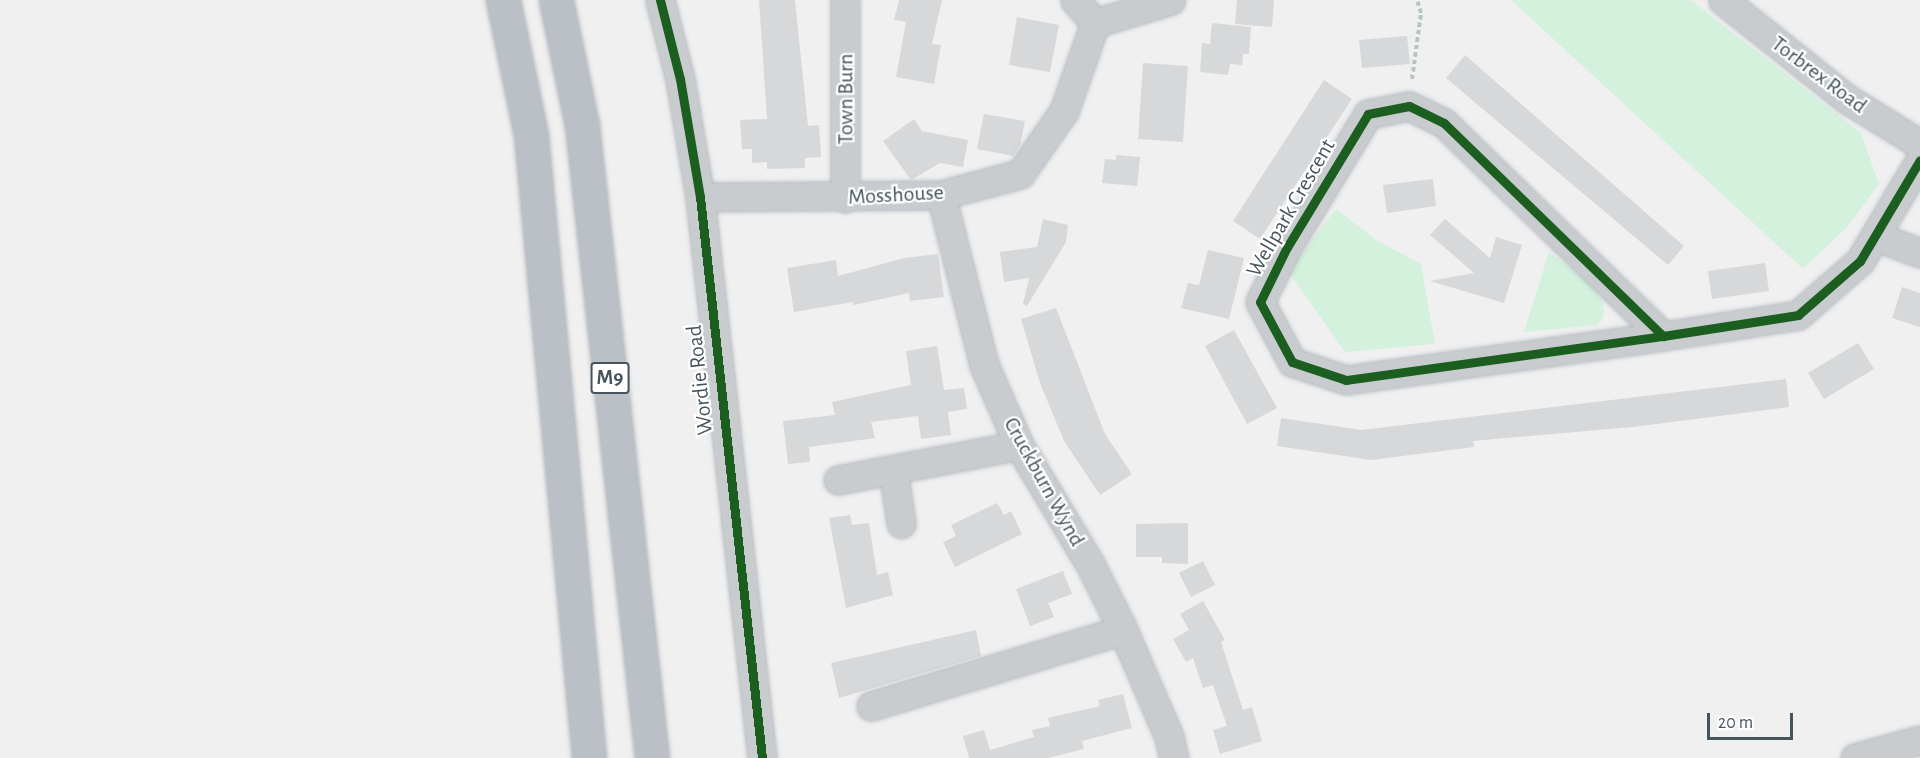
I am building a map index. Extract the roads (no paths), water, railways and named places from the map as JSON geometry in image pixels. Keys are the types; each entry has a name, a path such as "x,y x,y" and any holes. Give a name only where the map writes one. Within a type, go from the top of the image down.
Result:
{"highway":[{"path":"503,0 531,135 589,758"},
{"name":"M9","path":"556,0 582,125 652,758"}],"street":[{"name":"Wordie Road","path":"660,0 680,78 700,196 762,758"},
{"name":"Town Burn","path":"845,0 845,198"},
{"path":"1075,0 1095,23 1171,0"},
{"name":"Torbrex Road","path":"1723,0 1848,99 1920,144"},
{"name":"Mosshouse","path":"700,196 845,198 941,195 1020,174 1064,111 1095,23"},
{"name":"Wellpark Crescent","path":"1663,336 1444,123 1409,106 1368,114 1287,247 1260,302 1293,362 1346,380 1663,336 1798,315 1860,261 1920,160"},
{"name":"Cruckburn Wynd","path":"941,195 984,365 1019,445 1091,566 1123,630 1169,737 1174,758"},
{"path":"1875,236 1920,254"},
{"path":"838,480 1019,445"},
{"path":"893,470 901,523"},
{"path":"871,706 1123,630"},
{"path":"1855,758 1920,740"}]}
